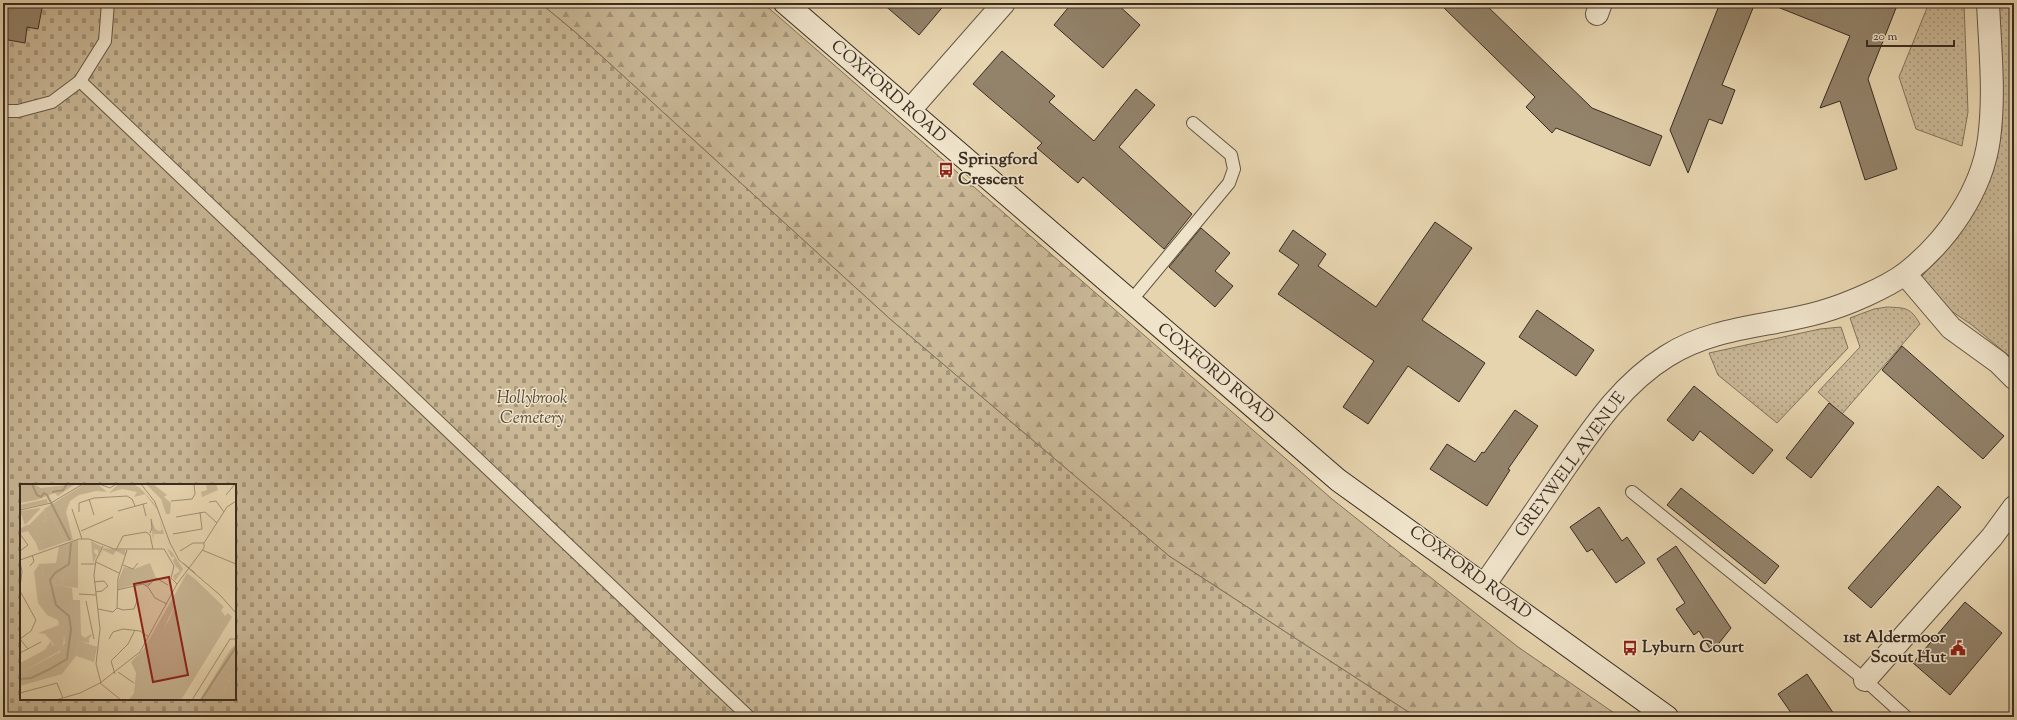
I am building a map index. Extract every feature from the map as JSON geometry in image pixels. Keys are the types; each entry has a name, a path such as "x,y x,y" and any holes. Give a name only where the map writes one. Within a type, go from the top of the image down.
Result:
{"street":[{"name":"COXFORD ROAD","path":"785,3 1338,480 1485,584 1668,717"},
{"path":"910,110 1004,3"},
{"name":"GREYWELL AVENUE","path":"1485,584 1613,402 1653,365 1690,343 1718,333 1821,312 1860,297 1905,274 1923,259 1962,213 1974,190 1983,167 1989,140 1992,104 1988,3"},
{"path":"1905,274 1950,328 1998,362 2014,378"},
{"path":"1865,680 1992,537 2014,507"}],"lane":[{"path":"3,111 18,111 52,102 80,81 105,41 108,3"},
{"path":"80,81 749,717"},
{"path":"1130,302 1229,183 1234,169 1231,155 1193,123"},
{"path":"1632,492 1865,680 1906,717"}],"green space":[{"name":"Hollybrook Cemetery","path":"3,3 540,3 574,31 890,319 1169,556 1416,717 3,717"},
{"path":"540,3 763,3 1332,499 1518,647 1620,717 1416,717 1169,556 890,319 574,31"},
{"path":"1929,3 1964,3 1968,112 1962,146 1916,129 1899,77"},
{"path":"1996,3 2014,3 2014,360 1972,325 1926,294 1918,281 1971,218 1993,172 2002,127"},
{"path":"1887,307 1903,308 1910,311 1920,324 1842,414 1818,392 1860,347 1850,318 1874,309"},
{"path":"1841,327 1848,348 1777,423 1718,375 1709,353 1820,329"}],"building":[{"path":"3,3 43,3 38,29 27,27 25,43 3,39"},
{"path":"882,3 946,3 919,35"},
{"path":"1072,3 1116,3 1140,25 1103,68 1054,25"},
{"path":"1439,3 1484,3 1592,108 1662,136 1650,166 1556,128 1552,133 1526,107 1535,97"},
{"path":"1720,3 1755,3 1722,85 1735,90 1722,124 1709,119 1688,173 1670,130"},
{"path":"1898,3 1868,79 1897,169 1865,180 1840,101 1820,108 1850,36 1770,4"},
{"path":"1002,51 1055,96 1049,102 1094,141 1136,89 1155,105 1119,147 1192,214 1164,249 1083,177 1078,183 1037,148 1042,143 973,84"},
{"path":"1435,222 1472,248 1422,320 1485,363 1459,402 1408,366 1368,424 1343,407 1374,361 1278,294 1299,265 1279,251 1293,230 1326,254 1318,266 1376,307"},
{"path":"1201,228 1230,253 1215,271 1233,286 1215,307 1169,267"},
{"path":"1537,310 1594,350 1576,376 1519,337"},
{"path":"1902,346 2004,436 1983,459 1882,370"},
{"path":"1694,386 1773,450 1753,474 1700,431 1693,441 1667,420"},
{"path":"1829,403 1854,423 1811,478 1786,458"},
{"path":"1515,410 1538,426 1508,469 1510,470 1487,506 1430,469 1447,444 1475,462 1482,452 1484,453"},
{"path":"1938,486 1961,507 1871,608 1848,588"},
{"path":"1681,488 1779,566 1765,584 1667,505"},
{"path":"1599,507 1622,541 1627,537 1645,563 1616,583 1592,549 1587,552 1570,527"},
{"path":"1676,546 1731,628 1712,652 1699,631 1694,635 1676,609 1685,603 1657,559"},
{"name":"1st Aldermoor Scout Hut","path":"1965,602 2002,633 1950,695 1913,663"},
{"path":"1807,674 1836,717 1794,717 1778,694"}],"place":[{"name":"Springford Crescent","path":"946,170"},
{"name":"Lyburn Court","path":"1630,648"},
{"name":"1st Aldermoor Scout Hut","path":"1958,648"}]}
